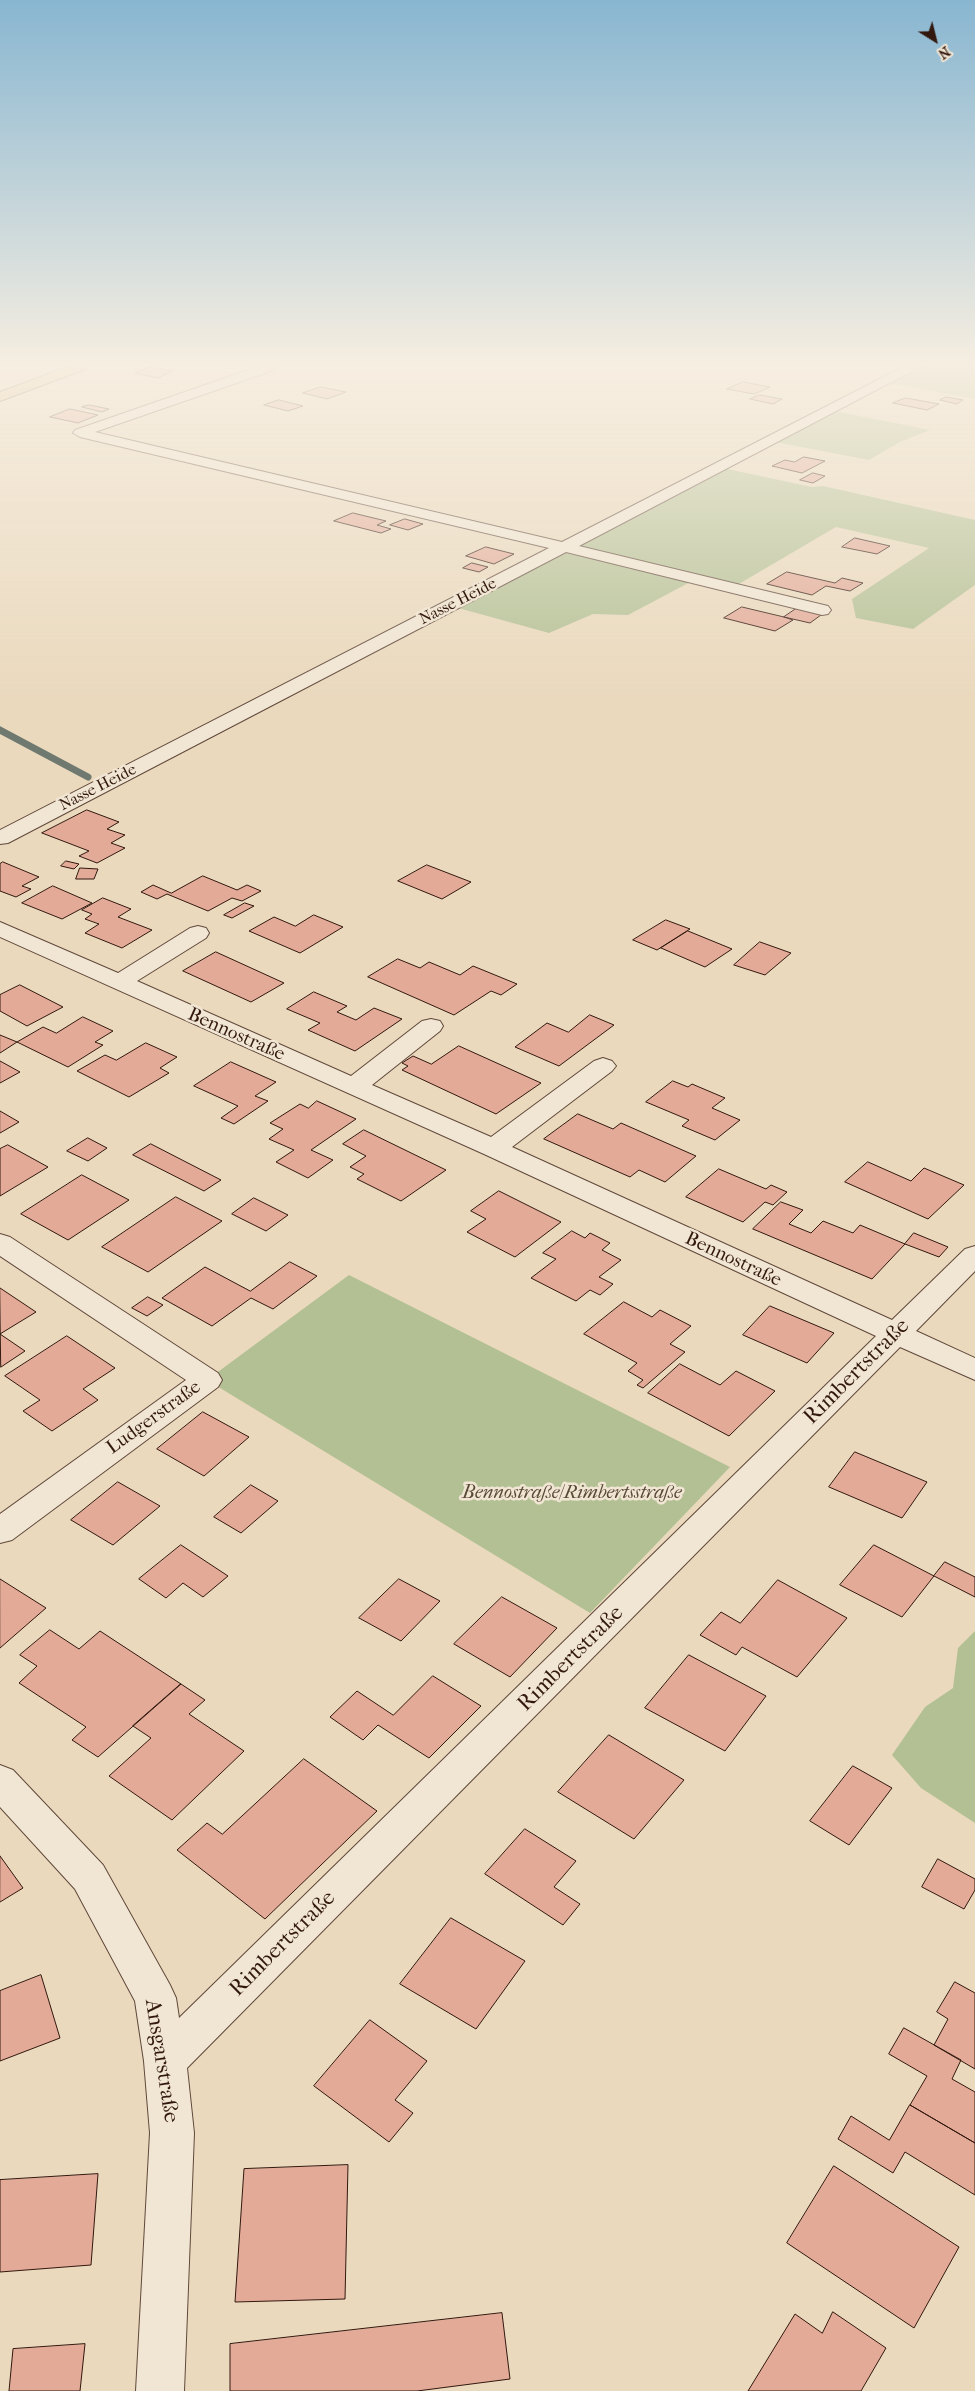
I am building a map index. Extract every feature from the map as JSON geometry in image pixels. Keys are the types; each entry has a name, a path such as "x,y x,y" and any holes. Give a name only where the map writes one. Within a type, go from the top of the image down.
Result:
{"street":[{"path":"270,478 822,610"},
{"name":"Nasse Heide","path":"0,838 699,478"},
{"name":"Bennostraße","path":"0,929 493,1148 975,1370"},
{"path":"119,982 198,933"},
{"path":"353,1087 431,1026"},
{"path":"493,1148 604,1066"},
{"name":"Ludgerstraße","path":"0,1244 207,1380 0,1531"},
{"name":"Rimbertstraße","path":"165,2061 975,1255"},
{"name":"Ansgarstraße","path":"0,1781 89,1877 155,1998 165,2061 172,2133 160,2391"}],"green space":[{"path":"698,478 768,478 812,487 823,486 975,520 975,585 913,629 856,618 852,599 929,548 836,527 732,588 696,579 628,615 593,614 549,633 451,606"},
{"name":"Bennostraße/Rimbertsstraße","path":"349,1275 730,1467 590,1613 207,1380"},
{"path":"975,1631 975,1823 921,1788 892,1755 925,1707 953,1688 958,1648"}],"building":[{"path":"804,478 822,478 813,483 800,480"},
{"path":"353,513 386,521 377,525 391,529 381,533 334,521"},
{"path":"405,519 423,524 408,530 390,525"},
{"path":"855,538 890,546 877,554 842,547"},
{"path":"486,547 514,554 494,564 466,556"},
{"path":"472,563 488,567 479,572 463,568"},
{"path":"787,572 835,583 842,578 863,583 850,591 826,586 812,595 767,584"},
{"path":"800,606 825,612 810,623 784,617"},
{"path":"742,607 793,620 775,631 724,618"},
{"path":"87,810 119,822 107,829 125,835 111,843 125,848 97,863 79,856 89,851 42,833"},
{"path":"66,861 79,864 74,869 61,866"},
{"path":"3,862 39,877 22,886 31,889 16,897 0,891 0,864"},
{"path":"427,865 471,882 442,899 398,881"},
{"path":"80,868 98,869 94,879 76,879"},
{"path":"203,876 237,890 247,885 261,891 242,901 232,898 208,911 167,894 157,899 141,892 153,885 171,893"},
{"path":"53,886 92,903 62,919 22,903"},
{"path":"103,898 131,909 118,917 152,930 122,948 85,933 99,924 85,919 92,914 82,910"},
{"path":"245,903 254,906 232,918 224,915"},
{"path":"314,915 343,927 300,953 249,931 274,917 295,926"},
{"path":"666,920 690,929 657,950 633,940"},
{"path":"688,931 732,949 705,967 661,948"},
{"path":"760,942 791,953 765,975 734,965"},
{"path":"216,952 284,983 251,1002 183,971"},
{"path":"398,959 420,968 429,962 460,975 473,966 517,984 501,995 491,991 454,1015 368,977"},
{"path":"20,985 63,1007 27,1026 0,1011 0,995"},
{"path":"314,992 347,1006 337,1012 356,1020 374,1008 402,1019 355,1051 308,1030 320,1023 287,1009"},
{"path":"590,1015 614,1025 559,1066 515,1047 547,1023 568,1032"},
{"path":"83,1017 113,1031 95,1042 103,1045 68,1067 17,1042 43,1027 56,1033"},
{"path":"0,1035 17,1042 0,1053"},
{"path":"146,1043 177,1057 160,1068 169,1073 129,1097 77,1071 105,1055 116,1060"},
{"path":"459,1046 541,1083 496,1114 402,1070 408,1066 402,1063 413,1056 431,1064"},
{"path":"0,1061 20,1072 0,1083"},
{"path":"231,1062 276,1082 255,1096 268,1101 234,1124 221,1118 238,1106 194,1086"},
{"path":"673,1081 688,1087 692,1084 725,1098 712,1108 740,1120 715,1140 682,1126 689,1120 646,1102"},
{"path":"317,1101 356,1119 311,1150 333,1160 308,1178 276,1162 294,1150 269,1139 283,1129 270,1123 300,1104 308,1108"},
{"path":"0,1111 19,1122 0,1133"},
{"path":"578,1114 613,1129 621,1123 696,1156 665,1182 639,1170 630,1177 544,1139"},
{"path":"364,1130 446,1170 401,1201 357,1179 364,1174 350,1167 366,1156 343,1144"},
{"path":"88,1138 107,1148 88,1161 67,1151"},
{"path":"151,1144 221,1180 204,1191 133,1155"},
{"path":"8,1145 48,1167 0,1196 0,1149"},
{"path":"868,1162 911,1181 924,1168 964,1185 928,1219 845,1182"},
{"path":"719,1169 766,1189 771,1185 787,1192 773,1205 765,1202 743,1222 686,1197"},
{"path":"82,1175 129,1200 68,1240 21,1214"},
{"path":"499,1191 561,1222 515,1257 467,1232 486,1219 471,1211"},
{"path":"176,1197 222,1221 148,1272 102,1247"},
{"path":"254,1198 288,1215 266,1231 232,1214"},
{"path":"781,1202 803,1210 789,1224 811,1233 823,1221 853,1233 860,1225 905,1244 872,1279 753,1229"},
{"path":"572,1231 585,1238 590,1233 610,1243 602,1250 621,1260 599,1277 613,1284 600,1295 590,1290 576,1301 531,1278 556,1259 543,1253"},
{"path":"914,1233 948,1247 939,1257 905,1244"},
{"path":"290,1262 317,1276 273,1309 251,1298 212,1326 162,1298 205,1267 250,1291"},
{"path":"0,1288 36,1312 1,1334"},
{"path":"148,1297 163,1305 147,1316 132,1308"},
{"path":"624,1302 652,1317 660,1310 691,1326 670,1344 685,1352 643,1388 637,1385 643,1380 628,1371 637,1363 584,1334"},
{"path":"770,1306 834,1333 807,1363 743,1335"},
{"path":"1,1334 25,1351 1,1367"},
{"path":"67,1336 115,1368 83,1389 98,1400 52,1431 23,1411 40,1400 5,1376"},
{"path":"680,1364 720,1385 736,1371 775,1391 729,1436 648,1393"},
{"path":"203,1412 249,1437 204,1476 157,1449"},
{"path":"855,1452 927,1482 902,1518 829,1487"},
{"path":"118,1482 160,1506 113,1545 71,1520"},
{"path":"251,1485 278,1501 241,1533 214,1517"},
{"path":"181,1545 228,1576 203,1597 183,1583 166,1598 139,1579"},
{"path":"874,1545 934,1576 902,1617 840,1585"},
{"path":"945,1562 975,1577 975,1597 934,1576"},
{"path":"0,1579 46,1608 0,1648"},
{"path":"399,1579 440,1601 401,1641 359,1618"},
{"path":"778,1580 847,1618 797,1677 742,1647 736,1655 700,1635 721,1612 740,1623"},
{"path":"502,1597 557,1628 510,1677 454,1644"},
{"path":"50,1630 79,1649 100,1631 181,1684 98,1757 72,1740 86,1727 19,1683 37,1666 20,1655"},
{"path":"689,1655 766,1696 725,1751 645,1708"},
{"path":"433,1676 481,1706 429,1758 378,1725 363,1740 330,1717 357,1691 393,1715"},
{"path":"181,1684 205,1700 189,1714 244,1751 172,1820 109,1776 151,1738 133,1726"},
{"path":"609,1735 684,1780 634,1839 558,1792"},
{"path":"304,1759 377,1811 265,1919 177,1850 207,1823 222,1834"},
{"path":"853,1766 892,1788 849,1845 810,1821"},
{"path":"525,1829 576,1861 554,1887 580,1904 563,1925 485,1874"},
{"path":"0,1856 23,1888 0,1902"},
{"path":"938,1859 975,1879 975,1890 964,1909 922,1887"},
{"path":"451,1918 525,1961 476,2029 400,1984"},
{"path":"41,1975 60,2038 0,2061 0,1991"},
{"path":"955,1982 975,1993 975,2069 934,2045 948,2019 937,2012"},
{"path":"370,2020 427,2061 395,2100 413,2113 389,2142 314,2086"},
{"path":"904,2028 961,2060 952,2079 975,2092 975,2143 910,2105 927,2076 889,2054"},
{"path":"910,2105 975,2143 975,2195 905,2152 893,2173 838,2139 851,2116 889,2140"},
{"path":"348,2165 345,2299 235,2302 244,2169"},
{"path":"834,2166 959,2247 914,2328 787,2243"},
{"path":"98,2174 91,2265 0,2272 0,2180"},
{"path":"833,2312 886,2348 861,2391 748,2391 795,2314 822,2333"},
{"path":"502,2313 510,2379 417,2391 230,2391 230,2344"},
{"path":"85,2344 80,2391 9,2391 13,2349"}],"waterway":[{"path":"0,730 88,777"}]}
